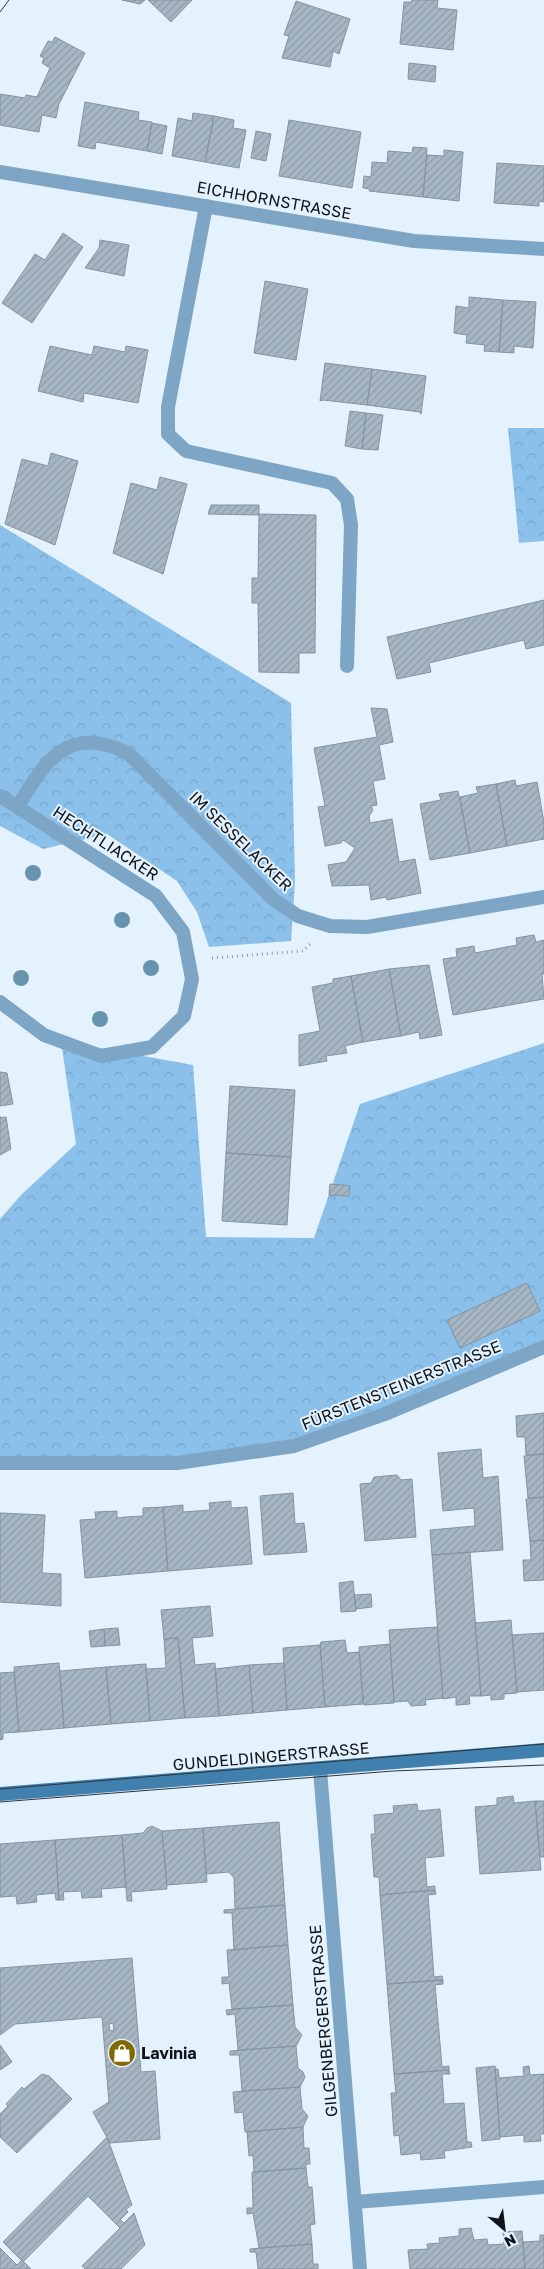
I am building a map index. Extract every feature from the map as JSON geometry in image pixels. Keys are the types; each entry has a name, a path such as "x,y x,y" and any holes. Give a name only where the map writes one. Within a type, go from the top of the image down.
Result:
{"main road":[{"name":"GUNDELDINGERSTRASSE","path":"0,1794 320,1770 544,1750"}],"street":[{"name":"EICHHORNSTRASSE","path":"0,172 414,241 544,249"},
{"path":"206,206 168,407 168,434 186,452 332,483 347,499 351,525 347,666"},
{"name":"IM SESSELACKER","path":"18,806 38,773 57,753 78,742 109,744 128,753 273,899 298,916 330,926 367,927 544,897"},
{"name":"HECHTLIACKER","path":"0,796 156,896 183,932 192,979 184,1016 152,1047 101,1056 44,1035 0,1002"},
{"name":"FÜRSTENSTEINERSTRASSE","path":"0,1463 177,1463 294,1446 385,1414 544,1347"},
{"name":"GILGENBERGERSTRASSE","path":"320,1770 360,2269"},
{"path":"355,2202 544,2188"}],"path":[{"path":"189,960 302,951 330,926"}],"green space":[{"path":"508,428 544,428 544,541 519,543"},
{"path":"0,525 291,703 295,882 291,941 209,947 197,912 177,881 107,834 43,849 0,826"},
{"path":"61,1041 193,1065 206,1237 314,1238 360,1104 544,1043 544,1347 294,1446 177,1463 0,1463 0,1219 22,1194 76,1144"}],"building":[{"path":"122,0 145,0 140,4"},
{"path":"148,0 192,0 171,22"},
{"path":"412,0 438,0 437,8 457,10 453,50 400,44 404,2 411,2"},
{"path":"296,1 350,19 339,54 333,51 330,67 282,58 289,36 284,35"},
{"path":"55,37 85,53 59,104 56,118 42,115 39,132 0,125 0,94 25,98 26,95 37,97 50,68 42,63 44,58 40,56 48,41 52,42"},
{"path":"409,63 436,66 435,82 408,79"},
{"path":"85,102 139,112 138,120 152,122 147,151 96,142 95,149 78,146"},
{"path":"193,113 214,116 205,162 172,156 178,118 192,121"},
{"path":"214,116 234,120 233,128 246,130 239,168 205,162"},
{"path":"289,120 361,132 352,188 279,176"},
{"path":"152,123 167,126 162,154 147,151"},
{"path":"256,131 271,134 266,161 251,158"},
{"path":"413,147 427,148 423,197 369,191 370,189 363,188 364,176 371,177 372,162 387,163 388,151 412,153"},
{"path":"444,150 463,152 459,201 423,197 427,155 444,156"},
{"path":"497,163 544,166 544,202 539,201 539,206 494,203"},
{"path":"63,233 83,247 32,323 2,303 35,254 45,260"},
{"path":"100,240 129,245 124,276 85,268 99,248"},
{"path":"265,281 308,289 296,360 254,353"},
{"path":"469,297 503,300 499,352 484,351 485,345 466,343 467,335 454,333 456,306 469,308"},
{"path":"503,300 536,302 533,348 514,346 514,353 499,352"},
{"path":"50,346 92,355 94,346 125,352 126,346 148,350 138,403 84,393 83,402 38,391"},
{"path":"325,363 372,369 367,405 320,401"},
{"path":"372,369 426,376 421,414 420,412 367,405"},
{"path":"350,411 366,413 362,449 345,446"},
{"path":"366,413 383,415 378,450 362,449"},
{"path":"51,453 78,461 55,545 5,524 22,459 48,466"},
{"path":"160,477 187,484 163,574 113,553 131,483 157,490"},
{"path":"211,505 259,505 259,514 316,515 315,653 299,653 299,673 259,672 258,603 252,603 252,578 258,578 259,515 208,514"},
{"path":"544,600 544,645 526,649 524,640 429,663 431,672 397,679 387,637"},
{"path":"371,708 387,709 393,742 379,745 385,779 373,781 377,805 371,806 373,810 369,816 370,823 392,819 399,862 415,859 421,893 387,900 386,897 371,900 369,885 332,886 328,865 346,862 355,848 343,840 341,843 325,846 318,807 325,806 314,748 377,737"},
{"path":"515,780 516,786 537,782 544,822 544,839 507,846 496,784"},
{"path":"496,784 507,846 470,853 460,797 478,793 476,787"},
{"path":"458,791 470,853 430,860 420,804 441,800 439,794"},
{"path":"534,935 536,942 544,940 544,974 542,974 544,999 453,1015 443,959 457,957 456,949 474,946 475,953 517,945 516,938"},
{"path":"429,965 442,1035 420,1039 419,1032 401,1036 389,969"},
{"path":"389,969 401,1036 363,1042 351,976"},
{"path":"351,976 363,1042 345,1046 347,1053 326,1056 327,1061 299,1066 299,1035 320,1031 312,987 333,983 333,979"},
{"path":"0,1072 7,1073 13,1104 0,1106"},
{"path":"230,1086 295,1090 291,1157 226,1153"},
{"path":"6,1117 11,1149 0,1155 0,1118"},
{"path":"226,1153 291,1157 287,1225 222,1221"},
{"path":"330,1184 350,1186 349,1196 329,1195"},
{"path":"527,1283 540,1311 460,1348 447,1320"},
{"path":"544,1413 544,1454 526,1455 525,1437 517,1437 516,1416"},
{"path":"481,1449 483,1478 498,1476 503,1550 432,1555 430,1530 475,1526 474,1508 443,1511 438,1453"},
{"path":"544,1454 544,1497 528,1498 524,1456"},
{"path":"397,1475 401,1480 412,1479 416,1537 365,1541 360,1484 371,1483 374,1477"},
{"path":"293,1493 295,1524 304,1523 307,1552 264,1555 260,1496"},
{"path":"544,1497 544,1540 530,1541 526,1499"},
{"path":"231,1501 231,1508 247,1507 252,1564 168,1571 163,1507 183,1505 183,1512 210,1510 209,1503"},
{"path":"163,1507 168,1571 85,1578 80,1520 96,1519 95,1512 117,1511 117,1518 143,1516 143,1508"},
{"path":"0,1513 45,1515 42,1573 61,1574 61,1606 0,1602"},
{"path":"544,1540 544,1580 524,1581 523,1560 531,1560 530,1541"},
{"path":"470,1552 481,1696 469,1696 470,1704 456,1705 456,1697 443,1699 432,1555"},
{"path":"353,1581 356,1611 341,1612 339,1583"},
{"path":"371,1594 372,1607 356,1609 354,1595"},
{"path":"210,1606 213,1636 192,1638 195,1665 215,1663 219,1716 185,1718 178,1638 164,1639 161,1610"},
{"path":"511,1620 517,1693 504,1694 504,1699 491,1700 491,1695 481,1696 475,1623"},
{"path":"437,1627 443,1698 425,1700 426,1705 411,1706 408,1701 394,1702 389,1630"},
{"path":"118,1628 120,1645 105,1646 104,1629"},
{"path":"104,1629 105,1646 91,1647 89,1631"},
{"path":"544,1633 544,1690 517,1692 512,1635"},
{"path":"178,1638 185,1718 150,1721 146,1669 166,1668 164,1639"},
{"path":"345,1640 347,1653 359,1652 363,1704 325,1707 320,1645 321,1642"},
{"path":"390,1644 394,1703 364,1705 359,1647"},
{"path":"320,1645 325,1707 287,1710 283,1648"},
{"path":"59,1663 64,1728 19,1732 14,1667"},
{"path":"284,1663 287,1710 253,1713 249,1665"},
{"path":"146,1664 150,1721 111,1724 106,1667"},
{"path":"249,1665 253,1713 219,1716 215,1669"},
{"path":"106,1667 111,1724 64,1728 60,1671"},
{"path":"14,1672 19,1732 3,1733 3,1739 0,1740 0,1673"},
{"path":"513,1796 514,1803 535,1801 541,1870 480,1874 475,1807 497,1805 497,1798"},
{"path":"535,1801 544,1801 544,1857 540,1857"},
{"path":"417,1804 418,1811 440,1809 444,1856 425,1858 427,1887 435,1886 435,1890 380,1895 379,1877 374,1877 371,1834 375,1834 374,1815 394,1813 393,1806"},
{"path":"279,1822 285,1905 235,1909 234,1878 229,1872 206,1874 203,1828"},
{"path":"152,1826 162,1831 167,1889 131,1892 132,1901 127,1901 122,1835 143,1833"},
{"path":"203,1828 207,1882 167,1885 162,1831"},
{"path":"122,1835 126,1887 101,1889 102,1897 82,1898 81,1891 63,1892 64,1900 59,1900 55,1840"},
{"path":"55,1840 59,1900 56,1900 55,1893 36,1895 37,1902 17,1904 16,1896 0,1897 0,1844"},
{"path":"435,1890 436,1894 428,1895 434,1977 442,1976 443,1980 387,1984 380,1895"},
{"path":"285,1905 288,1945 234,1950 232,1913 224,1913 224,1910"},
{"path":"288,1945 293,2005 232,2009 229,1983 222,1984 222,1977 229,1977 227,1950"},
{"name":"Lavinia","path":"132,1958 141,2072 155,2071 160,2139 110,2143 93,2112 109,2102 102,2017 15,2024 0,2035 0,1968","holes":["113,2023 114,2030 110,2031 109,2024"]},
{"path":"443,1980 443,1984 435,1985 442,2067 449,2066 449,2070 394,2074 387,1984"},
{"path":"293,2005 295,2027 302,2035 296,2046 238,2050 235,2014 227,2015 226,2010"},
{"path":"0,2045 12,2062 0,2070"},
{"path":"296,2046 298,2068 305,2077 300,2087 242,2091 239,2055 230,2055 230,2051"},
{"path":"495,2066 500,2139 482,2141 476,2068"},
{"path":"529,2066 530,2075 544,2074 544,2134 540,2134 541,2141 524,2142 524,2135 500,2137 495,2069 498,2069 499,2078 524,2076 523,2067"},
{"path":"449,2070 450,2074 442,2074 444,2104 464,2103 467,2142 471,2142 472,2147 444,2151 445,2158 421,2160 420,2153 401,2155 399,2135 394,2136 391,2093 396,2093 394,2074"},
{"path":"42,2074 49,2076 72,2099 17,2153 0,2137 0,2114 8,2106 6,2104 22,2087 24,2089"},
{"path":"300,2087 302,2109 308,2116 303,2127 245,2132 243,2112 235,2113 233,2092"},
{"path":"303,2127 304,2148 309,2148 310,2164 306,2164 306,2168 254,2172 253,2155 249,2156 247,2132"},
{"path":"107,2137 132,2205 126,2209 128,2212 120,2220 124,2223 134,2213 145,2245 121,2269 85,2269 82,2266 120,2228 88,2196 23,2262 3,2242"},
{"path":"306,2168 308,2187 312,2187 315,2224 310,2225 312,2244 259,2248 253,2213 247,2214 247,2208 253,2208 252,2172"},
{"path":"471,2228 474,2240 487,2239 488,2245 504,2244 503,2232 522,2231 525,2269 410,2269 408,2250 428,2249 427,2244 440,2243 439,2238 459,2236 459,2229"},
{"path":"540,2235 544,2235 544,2269 525,2269 523,2242 540,2241"},
{"path":"312,2244 313,2264 318,2264 318,2269 258,2269 256,2252 250,2252 250,2249"},
{"path":"0,2248 17,2265 22,2260 31,2269 0,2269"}],"tram line":[{"path":"0,12 9,0"},
{"path":"0,1789 544,1744"},
{"path":"0,1802 393,1771 544,1765"}],"place":[{"name":"Lavinia","path":"122,2053"}]}
